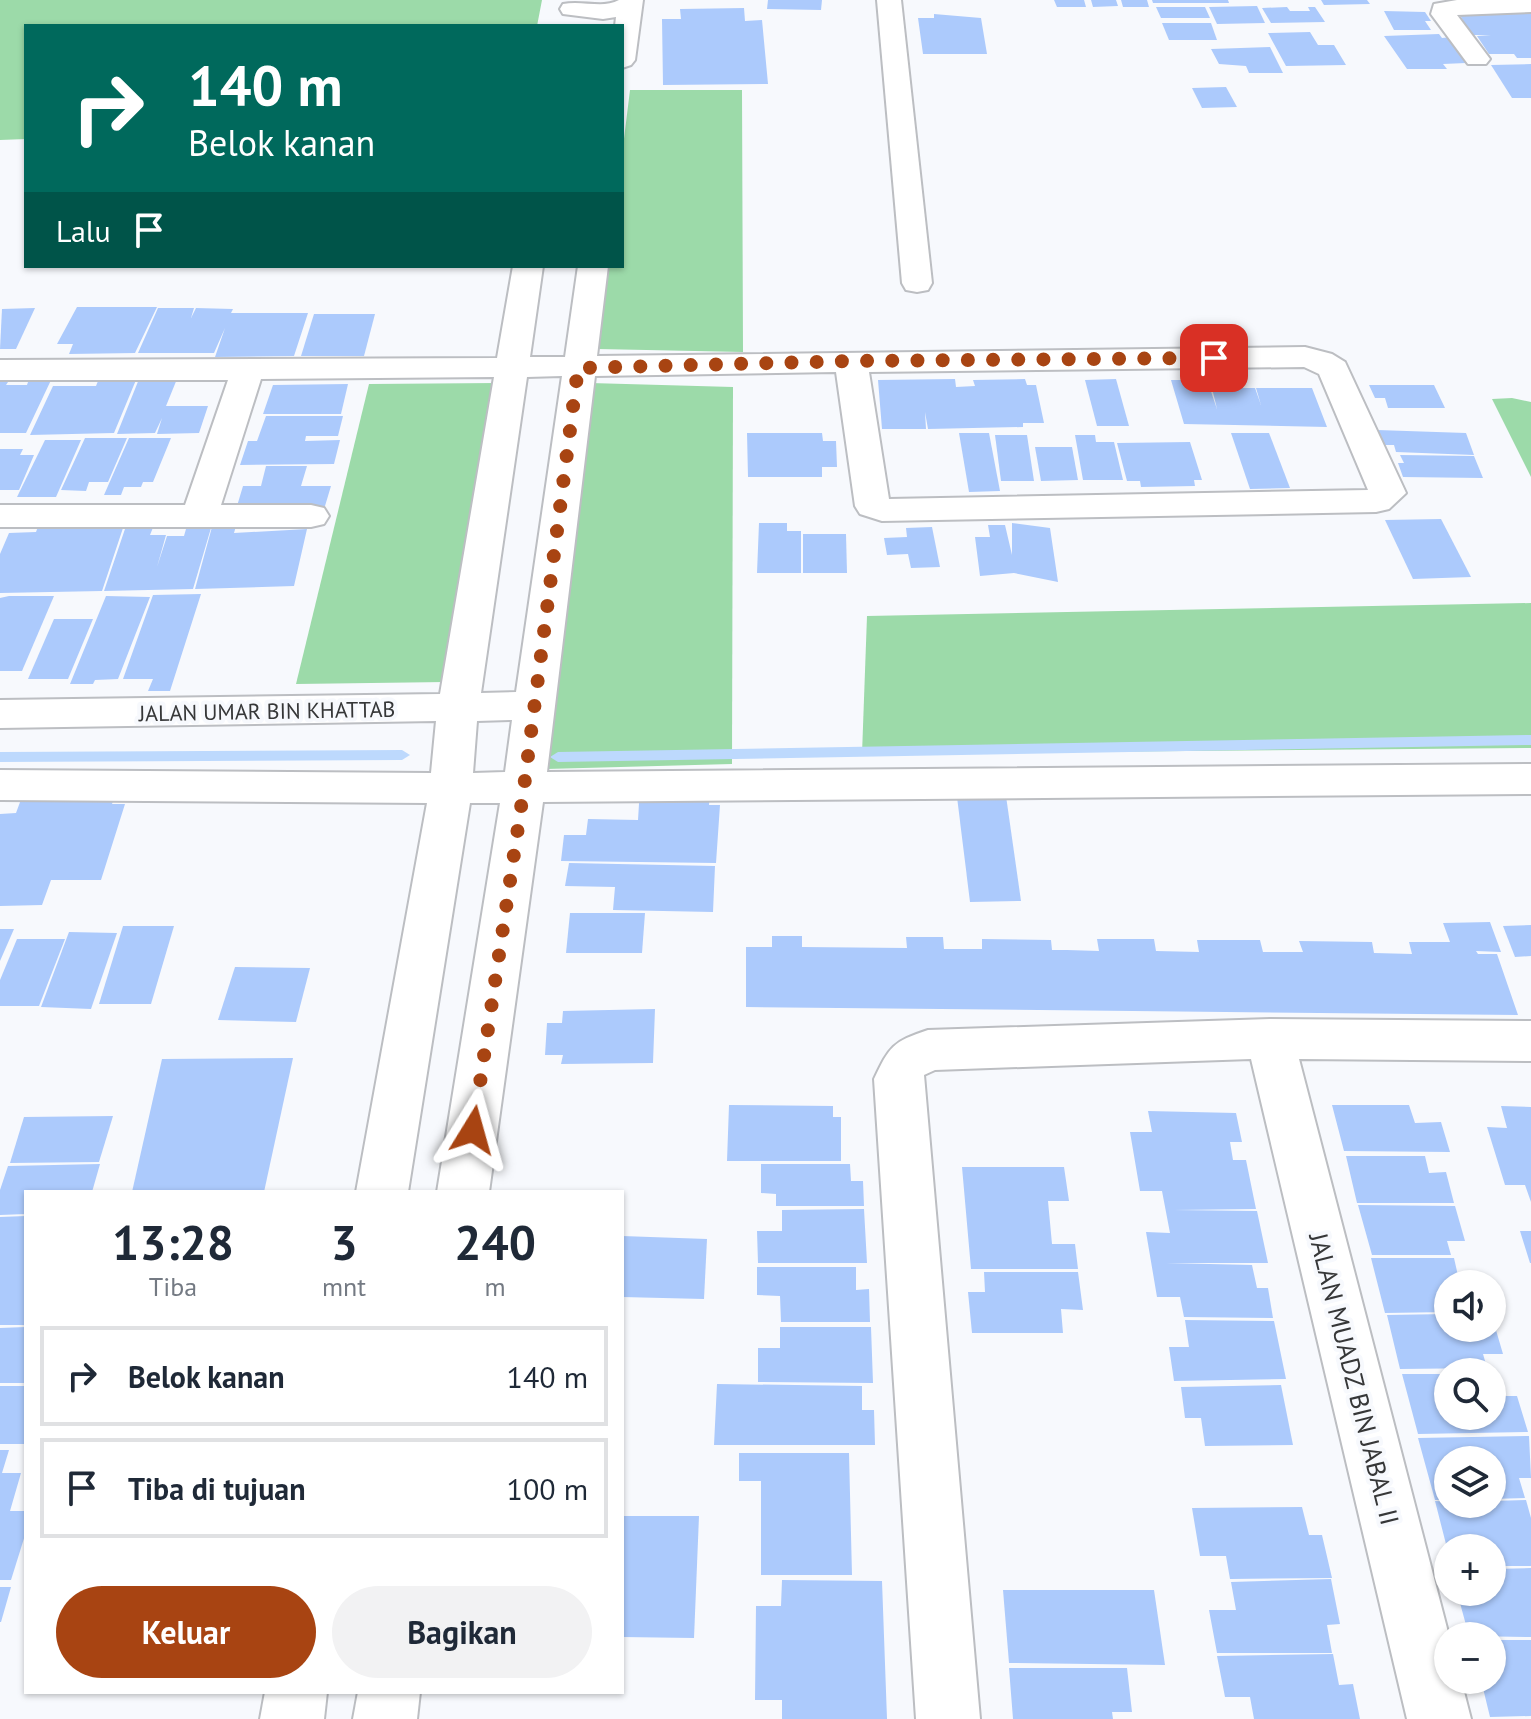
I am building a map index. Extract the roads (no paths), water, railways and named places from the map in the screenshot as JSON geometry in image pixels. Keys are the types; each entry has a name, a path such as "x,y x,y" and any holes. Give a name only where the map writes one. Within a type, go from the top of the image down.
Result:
{"street":[{"path":"889,0 917,283"},
{"path":"1477,59 1443,14 1443,9 1476,3 1531,5"},
{"path":"572,12 603,12 630,4 624,46"},
{"path":"382,1190 451,788 458,709 528,268"},
{"path":"463,1190 524,787 593,268"},
{"path":"0,370 578,368 851,361 1305,357 1333,369 1388,493 1376,501 882,510 873,506 871,499 851,361"},
{"path":"200,515 247,371"},
{"path":"0,516 311,516"},
{"name":"JALAN UMAR BIN KHATTAB","path":"0,714 535,706"},
{"path":"0,785 451,788 1531,779"},
{"path":"948,1719 898,1079 907,1061 928,1050 1270,1039 1531,1041"},
{"name":"JALAN MUADZ BIN JABAL II","path":"1270,1039 1439,1719"},
{"path":"292,1719 296,1694"},
{"path":"385,1719 389,1694"}],"waterway":[{"path":"558,757 1531,740"},
{"path":"0,757 402,755"}]}
